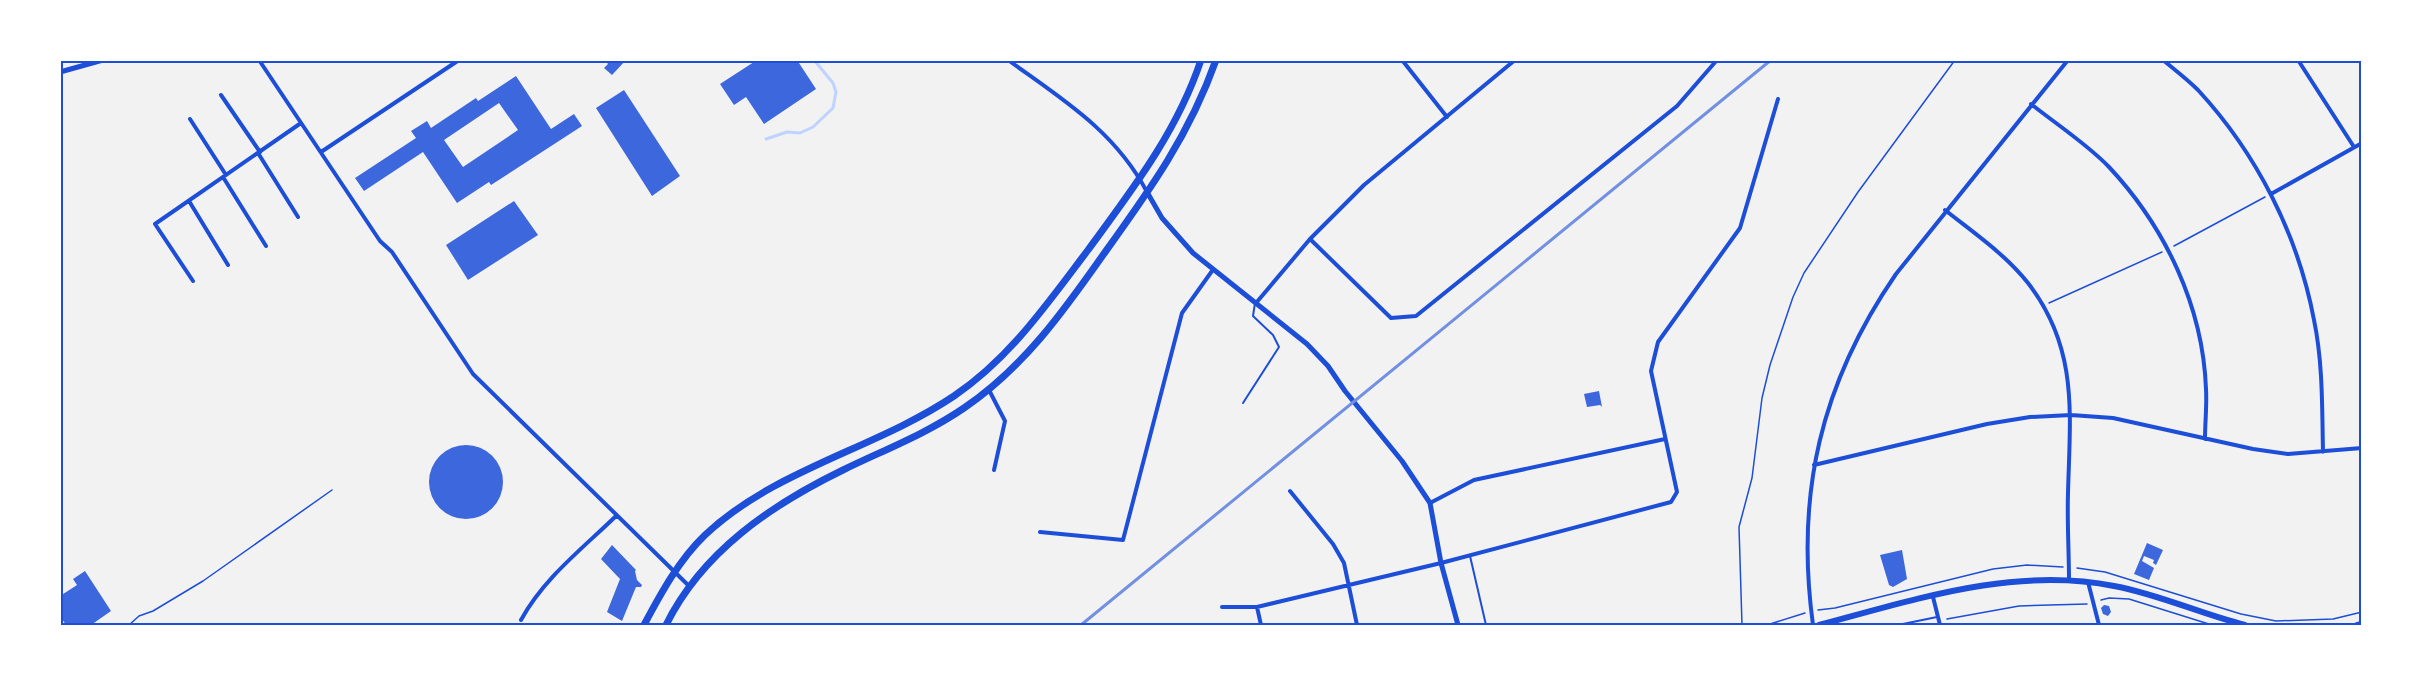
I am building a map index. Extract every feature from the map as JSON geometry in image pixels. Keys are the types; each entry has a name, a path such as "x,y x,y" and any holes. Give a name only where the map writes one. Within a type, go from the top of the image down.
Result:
{"main road":[{"path":"644,625 674,573 703,537 721,521 755,498 953,397 993,367 1028,331 1156,156 1186,97 1201,60"},
{"path":"666,625 688,586 729,543 786,500 939,423 989,390 1014,367 1061,314 1165,169 1203,96 1216,60"},
{"path":"1819,625 1933,597 2034,579 2088,582 2132,590 2245,625"},
{"path":"2357,625 2362,624"}],"street":[{"path":"60,72 103,60"},
{"path":"258,60 380,241 392,252 473,374 688,586"},
{"path":"321,152 459,60"},
{"path":"1008,60 1102,131 1133,165 1162,218 1193,254 1307,344 1328,366 1344,391 1402,461 1430,503 1441,563 1458,625"},
{"path":"1402,60 1447,117"},
{"path":"1256,303 1310,239 1364,185 1515,60"},
{"path":"1310,239 1391,318 1416,316 1677,106 1717,60"},
{"path":"1813,625 1807,535 1814,465 1830,403 1853,344 1890,283 1945,210 2068,60"},
{"path":"2163,60 2196,88 2237,139 2271,194 2290,238 2315,321 2321,369 2323,452"},
{"path":"2298,60 2354,147"},
{"path":"221,95 298,217"},
{"path":"1222,607 1257,607 1441,563 1671,502 1677,492 1651,370 1658,342 1740,228 1779,99"},
{"path":"2031,104 2108,166 2146,211 2168,249 2186,287 2199,335 2206,388 2205,439"},
{"path":"190,119 266,246"},
{"path":"193,281 155,224 302,123"},
{"path":"2271,194 2362,143"},
{"path":"189,201 228,265"},
{"path":"1945,210 2000,253 2027,282 2043,305 2058,334 2067,368 2070,415 2069,580"},
{"path":"1040,532 1123,540 1182,313 1212,271"},
{"path":"989,390 1005,421 994,470"},
{"path":"1814,465 1987,424 2030,417 2070,415 2114,418 2205,439 2288,454 2362,448"},
{"path":"1430,503 1474,480 1665,439"},
{"path":"1290,491 1333,544 1344,563 1358,625"},
{"path":"521,620 534,597 545,584 616,516"},
{"path":"2088,582 2091,603 2099,625"},
{"path":"1933,597 1939,621"},
{"path":"1257,607 1261,625"}],"lane":[{"path":"1243,402 1279,347 1273,335 1253,316 1256,303"},
{"path":"1469,554 1486,625"},
{"path":"1898,625 1939,621"}],"path":[{"path":"1742,625 1739,527 1752,478 1762,398 1770,365 1793,297 1804,273 1858,192 1955,60"},
{"path":"2043,305 2168,249 2271,194"},
{"path":"129,625 139,616 153,611 203,581 332,490"},
{"path":"1767,625 1993,569 2027,565 2105,572 2241,614 2276,621 2332,618 2362,612"},
{"path":"1939,621 2019,606 2086,605 2109,598 2129,599 2212,625"}],"building":[{"path":"605,60 626,60 612,75 604,68 608,64"},
{"path":"757,60 797,60 816,89 764,124 746,97 734,105 720,84"},
{"path":"516,76 551,129 574,114 582,126 491,185 489,182 457,203 423,152 364,191 355,178 416,138 411,131 427,121 431,128 476,98 478,101","holes":["499,103 518,130 463,167 444,140"]},
{"path":"624,90 680,176 652,196 596,108"},
{"path":"514,201 538,235 468,280 446,245"},
{"path":"1599,391 1602,407 1600,405 1587,407 1584,394"},
{"path":"459,445 473,445 487,451 497,461 503,475 501,496 487,513 473,519 459,519 445,513 435,503 429,489 429,475 435,461 445,451"},
{"path":"2147,543 2163,550 2156,565 2153,563 2154,560 2144,556 2142,561 2154,568 2149,580 2134,574"},
{"path":"612,545 636,570 637,580 642,585 636,587 622,621 607,612 620,579 601,559"},
{"path":"1902,550 1907,579 1893,587 1889,585 1880,555"},
{"path":"85,571 111,611 91,625 66,625 60,616 60,596 77,585 73,579"},
{"path":"2104,605 2109,606 2111,612 2108,616 2103,614 2101,608"}],"waterway":[{"path":"766,139 787,132 800,133 813,127 833,108 836,92 833,83 814,60"}],"railway":[{"path":"1081,625 1771,60"}]}
